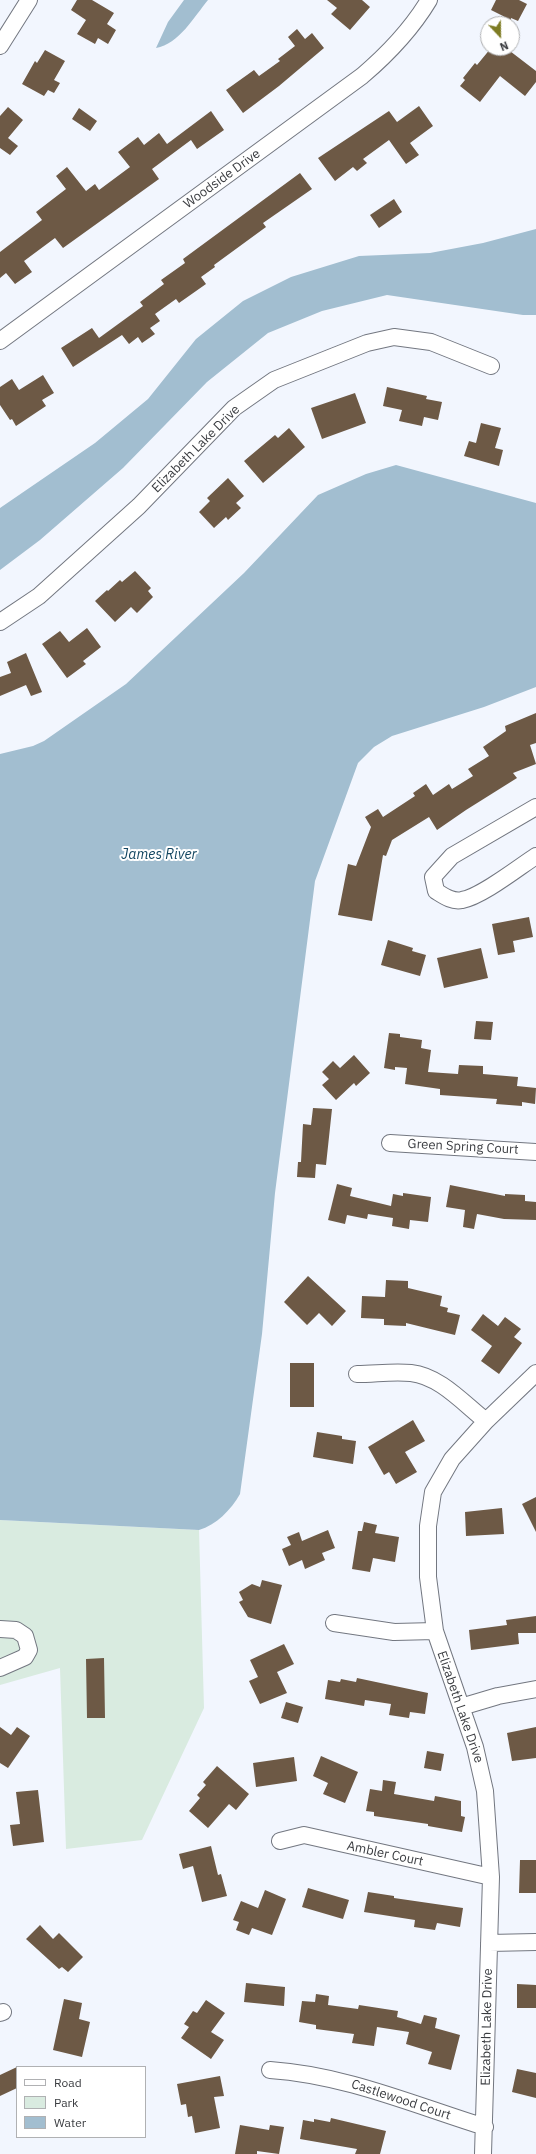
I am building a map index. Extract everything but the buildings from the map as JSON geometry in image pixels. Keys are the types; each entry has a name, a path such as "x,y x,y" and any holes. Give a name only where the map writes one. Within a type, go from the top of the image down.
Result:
{"street":[{"path":"0,46 29,0"},
{"name":"Woodside Drive","path":"0,341 362,76 386,56 404,36 429,0"},
{"name":"Elizabeth Lake Drive","path":"0,622 39,596 139,506 234,408 274,380 367,343 394,338 431,342 491,366"},
{"path":"536,807 452,856 433,877 436,891 446,898 461,900 468,898 536,856"},
{"name":"Green Spring Court","path":"390,1143 536,1152"},
{"path":"358,1374 412,1373 432,1379 449,1390 486,1421"},
{"name":"Elizabeth Lake Drive","path":"483,2154 485,2127 490,1877 485,1791 475,1747 435,1631 428,1577 428,1526 433,1492 452,1460 486,1421 536,1373"},
{"path":"334,1623 394,1632 435,1631"},
{"path":"0,1629 16,1630 25,1636 29,1650 24,1657 17,1662 0,1668"},
{"path":"461,1708 498,1696 536,1689"},
{"name":"Ambler Court","path":"280,1841 304,1835 490,1877"},
{"path":"489,1943 536,1942"},
{"name":"Castlewood Court","path":"270,2070 299,2072 373,2089 485,2127"}],"green space":[{"path":"0,1520 199,1530 204,1708 142,1840 66,1849 60,1668 0,1685"}],"water":[{"path":"184,0 208,0 179,36 156,48 168,22"},
{"path":"536,229 536,315 523,315 387,295 322,311 268,333 207,382 123,468 40,540 0,570 0,508 95,443 148,399 196,339 243,301 291,277 359,256 430,253 483,243"},
{"name":"James River","path":"396,465 536,503 536,687 484,707 392,736 374,747 358,763 315,881 275,1193 262,1334 240,1494 232,1506 217,1521 199,1530 0,1520 0,754 33,746 44,741 126,684 244,573 318,495 366,474"}]}
